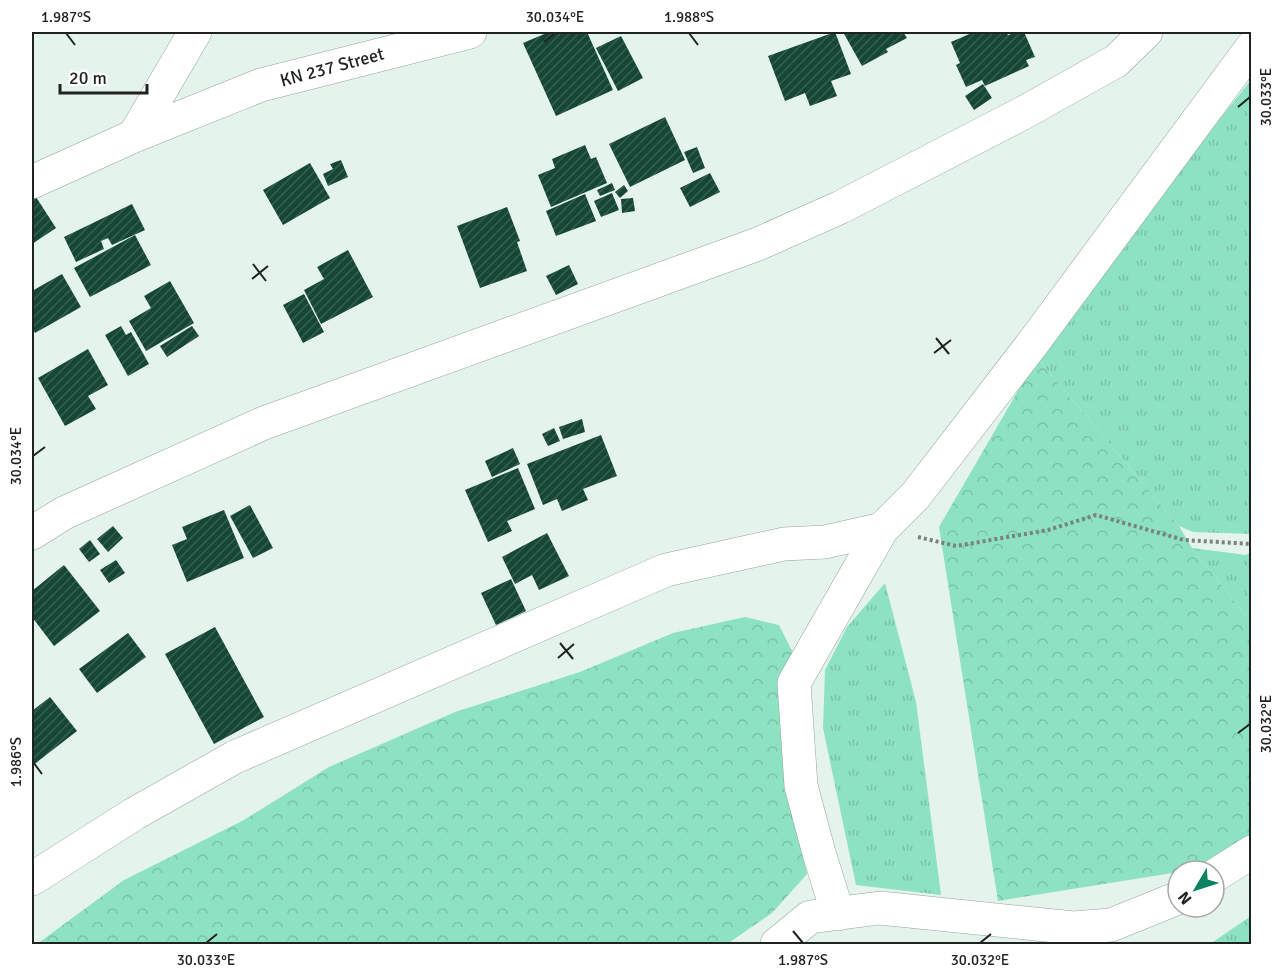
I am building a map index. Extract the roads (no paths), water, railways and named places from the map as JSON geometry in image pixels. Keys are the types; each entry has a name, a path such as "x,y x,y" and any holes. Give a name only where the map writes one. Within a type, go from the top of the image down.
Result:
{"street":[{"path":"134,136 195,32"},
{"name":"KN 237 Street","path":"32,182 134,136 261,86 470,32"},
{"path":"32,533 64,513 264,423 758,244 841,207 1023,113 1116,61 1146,32"},
{"path":"838,914 801,786 794,683 882,529 916,495 999,388 1251,47"},
{"path":"32,879 134,814 235,758 666,570 783,544 825,542 882,529"},
{"path":"1226,868 1251,852"},
{"path":"777,945 810,917 880,908 1074,928 1111,925 1166,903"}]}
